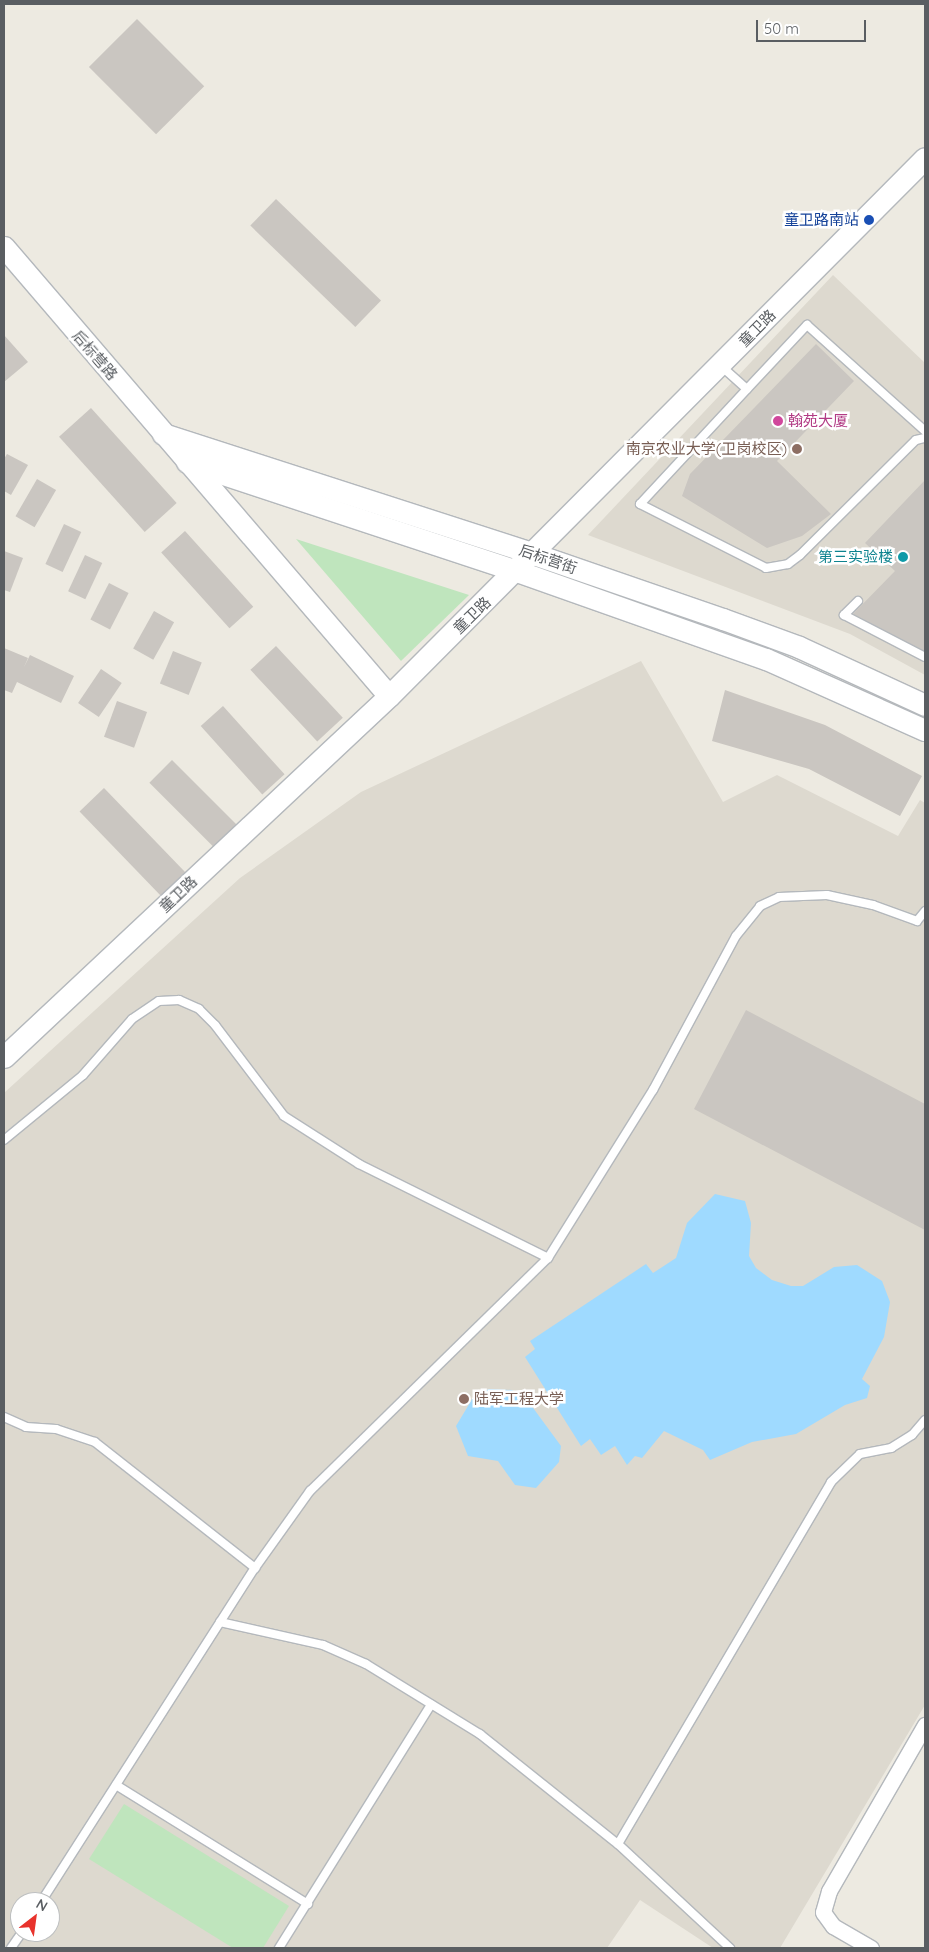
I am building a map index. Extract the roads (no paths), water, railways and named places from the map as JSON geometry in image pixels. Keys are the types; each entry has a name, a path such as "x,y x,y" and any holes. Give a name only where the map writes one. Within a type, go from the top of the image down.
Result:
{"street":[{"name":"童卫路","path":"4,1057 389,696 534,554 925,158"},
{"name":"后标营路","path":"4,247 389,696"},
{"name":"后标营街","path":"163,434 534,554 799,647 925,705"},
{"name":"后标营街","path":"187,462 517,571 766,659 925,730"},
{"path":"871,1948 833,1926 823,1912 830,1891 925,1725"}],"lane":[{"path":"925,431 807,325 640,504 766,568 788,564 800,555 916,440 925,438"},
{"path":"720,365 747,389"},
{"path":"858,601 844,615 925,657"},
{"path":"47,1892 255,1568 310,1491 548,1258 653,1090 710,981 742,928 760,906 779,897 827,895 873,905 917,921 925,926"},
{"path":"917,921 925,911"},
{"path":"4,1140 83,1075 132,1019 159,1001 179,1000 198,1008 215,1025 284,1116 359,1164 548,1258"},
{"path":"4,1417 26,1427 56,1429 95,1442 255,1568"},
{"path":"618,1844 831,1482 860,1454 891,1448 912,1435 925,1420"},
{"path":"220,1622 323,1645 366,1664 502,1750 618,1844 730,1948"},
{"path":"279,1948 431,1705"},
{"path":"116,1785 308,1904"}],"water":[{"path":"715,1194 745,1201 751,1223 749,1256 756,1268 772,1280 791,1286 803,1286 834,1267 857,1265 882,1281 890,1302 884,1337 862,1379 870,1386 867,1398 845,1405 796,1434 752,1442 710,1460 703,1450 664,1431 642,1458 635,1456 627,1465 615,1446 601,1455 590,1439 581,1446 525,1357 535,1349 530,1341 646,1264 653,1273 676,1258 687,1223"},
{"path":"489,1389 512,1390 528,1401 561,1446 559,1462 536,1488 515,1485 498,1461 468,1456 456,1426 474,1396"}],"place":[{"name":"童卫路南站","path":"869,220"},
{"name":"翰苑大厦","path":"778,421"},
{"name":"南京农业大学(卫岗校区)","path":"797,449"},
{"name":"第三实验楼","path":"903,557"},
{"name":"陆军工程大学","path":"464,1399"}]}
